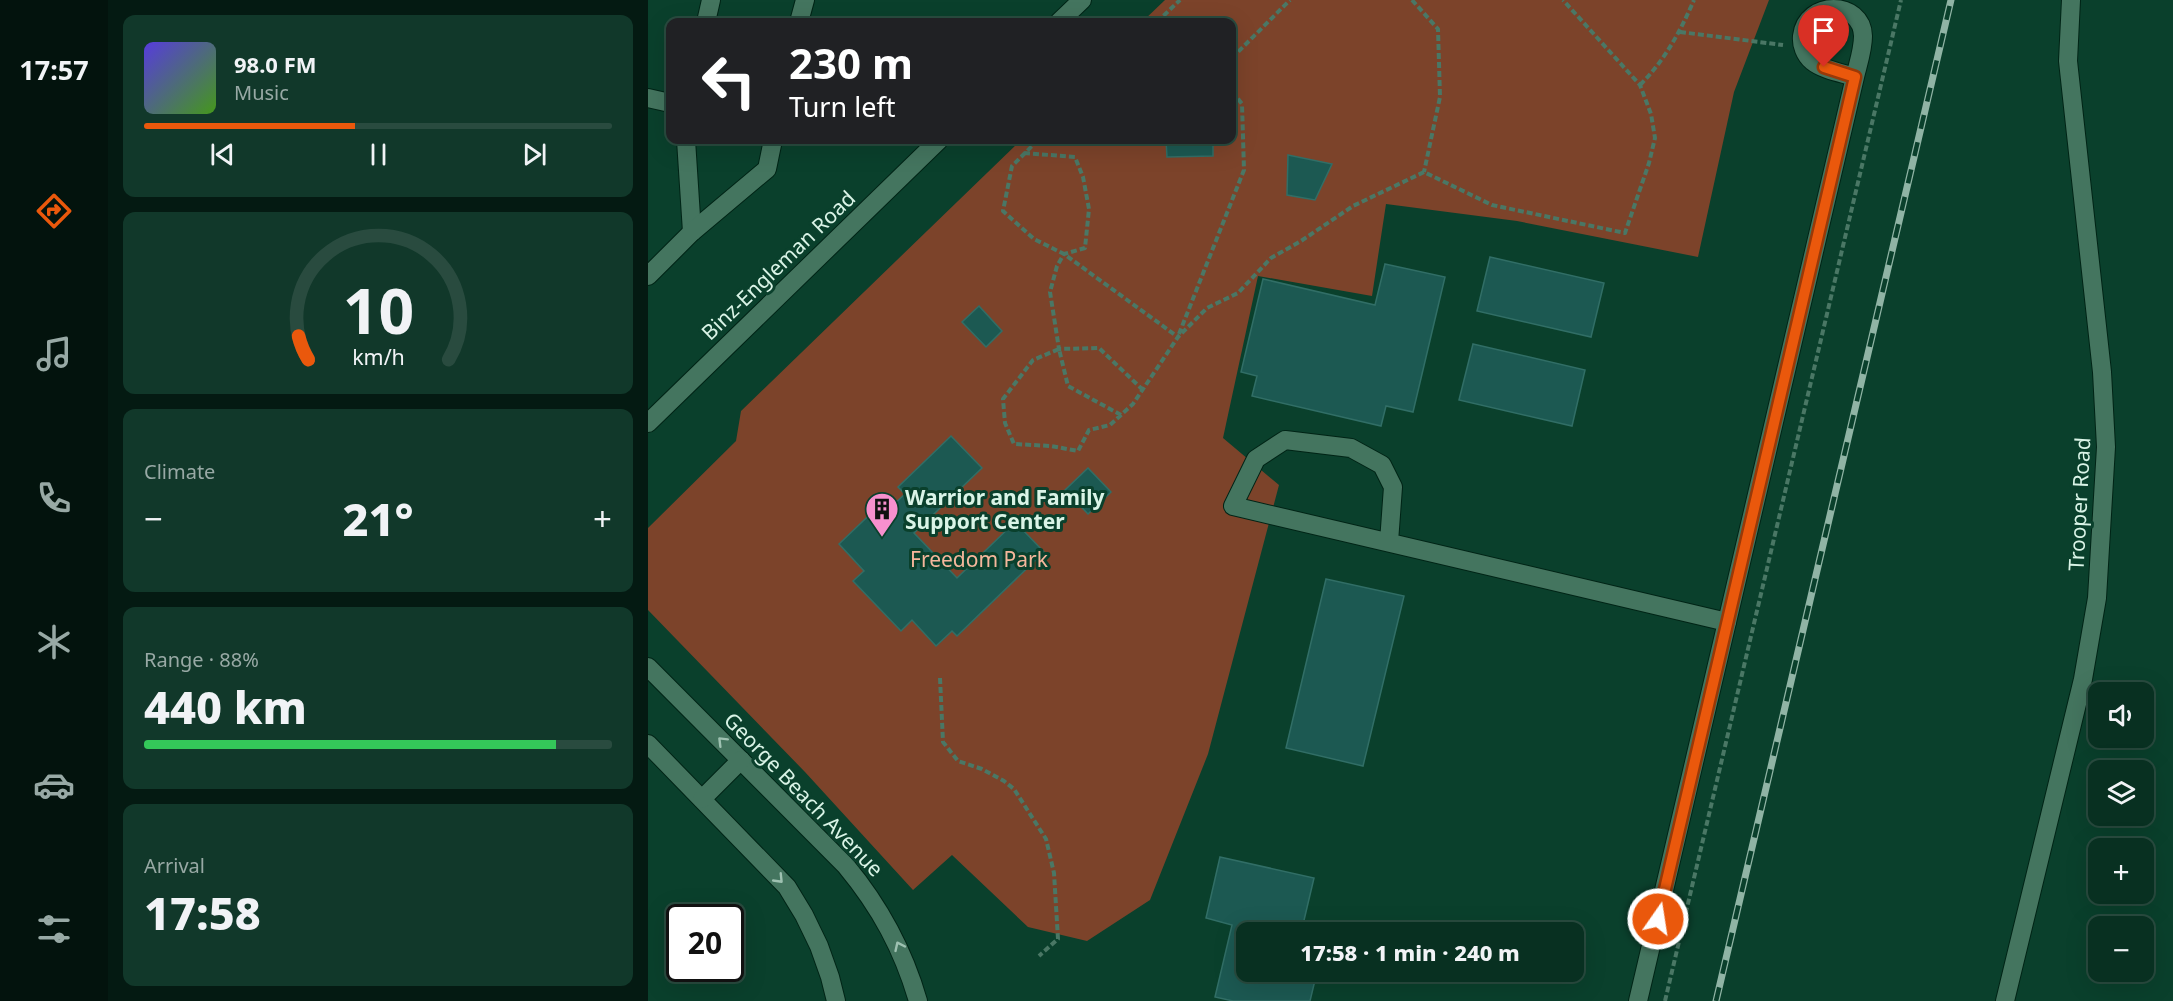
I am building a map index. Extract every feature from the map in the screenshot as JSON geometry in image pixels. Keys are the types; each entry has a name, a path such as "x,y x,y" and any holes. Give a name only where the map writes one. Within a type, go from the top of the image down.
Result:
{"street":[{"path":"707,18 711,0"},
{"path":"801,18 805,0"},
{"path":"1063,18 1082,0"},
{"name":"Trooper Road","path":"2005,1001 2083,678 2097,598 2106,447 2102,372 2068,61 2071,0"},
{"path":"1638,1001 1855,77 1863,34 1860,23 1852,14 1841,8 1818,11 1808,18 1803,28 1802,41 1805,52 1813,62 1855,77"},
{"path":"648,98 666,102"},
{"path":"686,144 692,232"},
{"path":"648,276 692,232 767,169 772,144"},
{"name":"Binz-Engleman Road","path":"648,423 935,144"},
{"path":"1389,543 1393,487 1382,465 1351,448 1285,440 1256,459 1233,506 1389,543 1727,622"},
{"name":"George Beach Avenue","path":"648,667 846,866 866,890 884,916 898,944 918,1001"},
{"path":"648,744 787,887 819,946 836,1001"},
{"path":"702,799 741,760"}],"path":[{"path":"1161,18 1180,0"},
{"path":"1236,53 1290,0"},
{"path":"1412,0 1438,29 1440,97 1424,171"},
{"path":"1424,171 1492,205 1625,233 1649,163 1655,138 1651,114 1640,85 1563,0"},
{"path":"1640,85 1656,69 1680,32 1694,0"},
{"path":"1665,1001 1901,0"},
{"path":"1680,32 1803,46"},
{"path":"1178,337 1244,170 1242,104 1236,96"},
{"path":"1034,144 1012,166 1003,211 1034,239 1064,254 1178,337"},
{"path":"1024,153 1075,157 1083,177 1089,209 1085,248 1064,254 1057,266 1050,292 1059,349 1068,386 1121,415"},
{"path":"1143,390 1099,348 1059,349 1033,360 1003,399 1005,423 1014,444 1051,446 1078,451 1089,430 1110,425 1133,405 1143,390 1178,337 1207,308 1238,292 1271,258 1302,241 1353,206 1424,171"},
{"path":"940,678 943,742 958,761 982,770 1014,789 1046,839 1054,873 1058,939 1039,956"}],"green space":[{"name":"Freedom Park","path":"1165,0 1769,0 1734,92 1698,257 1517,221 1386,204 1372,296 1258,276 1223,438 1279,485 1208,754 1150,900 1087,941 1028,927 952,855 913,890 805,772 648,610 648,528 736,441 741,411 1017,144 1236,144 1236,18 1146,18"}],"building":[{"path":"1166,144 1213,144 1213,156 1167,157"},
{"path":"1288,155 1332,164 1315,200 1287,195"},
{"path":"1490,257 1604,283 1591,337 1477,311"},
{"path":"1385,264 1445,277 1413,412 1386,406 1381,426 1252,396 1257,376 1241,372 1263,279 1375,305"},
{"path":"979,306 1002,331 986,347 962,322"},
{"path":"1473,344 1585,370 1572,426 1459,400"},
{"name":"Warrior and Family Support Center","path":"951,436 982,468 914,533 957,578 1015,522 1044,552 957,636 952,631 936,646 912,620 901,631 853,581 864,571 839,544 884,501 890,508 905,494 898,487"},
{"path":"1088,468 1111,492 1088,514 1065,490"},
{"path":"1326,579 1404,596 1363,766 1286,748"},
{"path":"1220,857 1314,878 1304,922 1236,922 1236,982 1315,982 1310,1001 1233,1001 1215,997 1232,925 1206,918"}],"railway":[{"path":"1716,1001 1951,0"}],"place":[{"name":"Warrior and Family Support Center","path":"882,538"}],"route":[{"path":"1658,919 1855,77 1824,67"}]}
